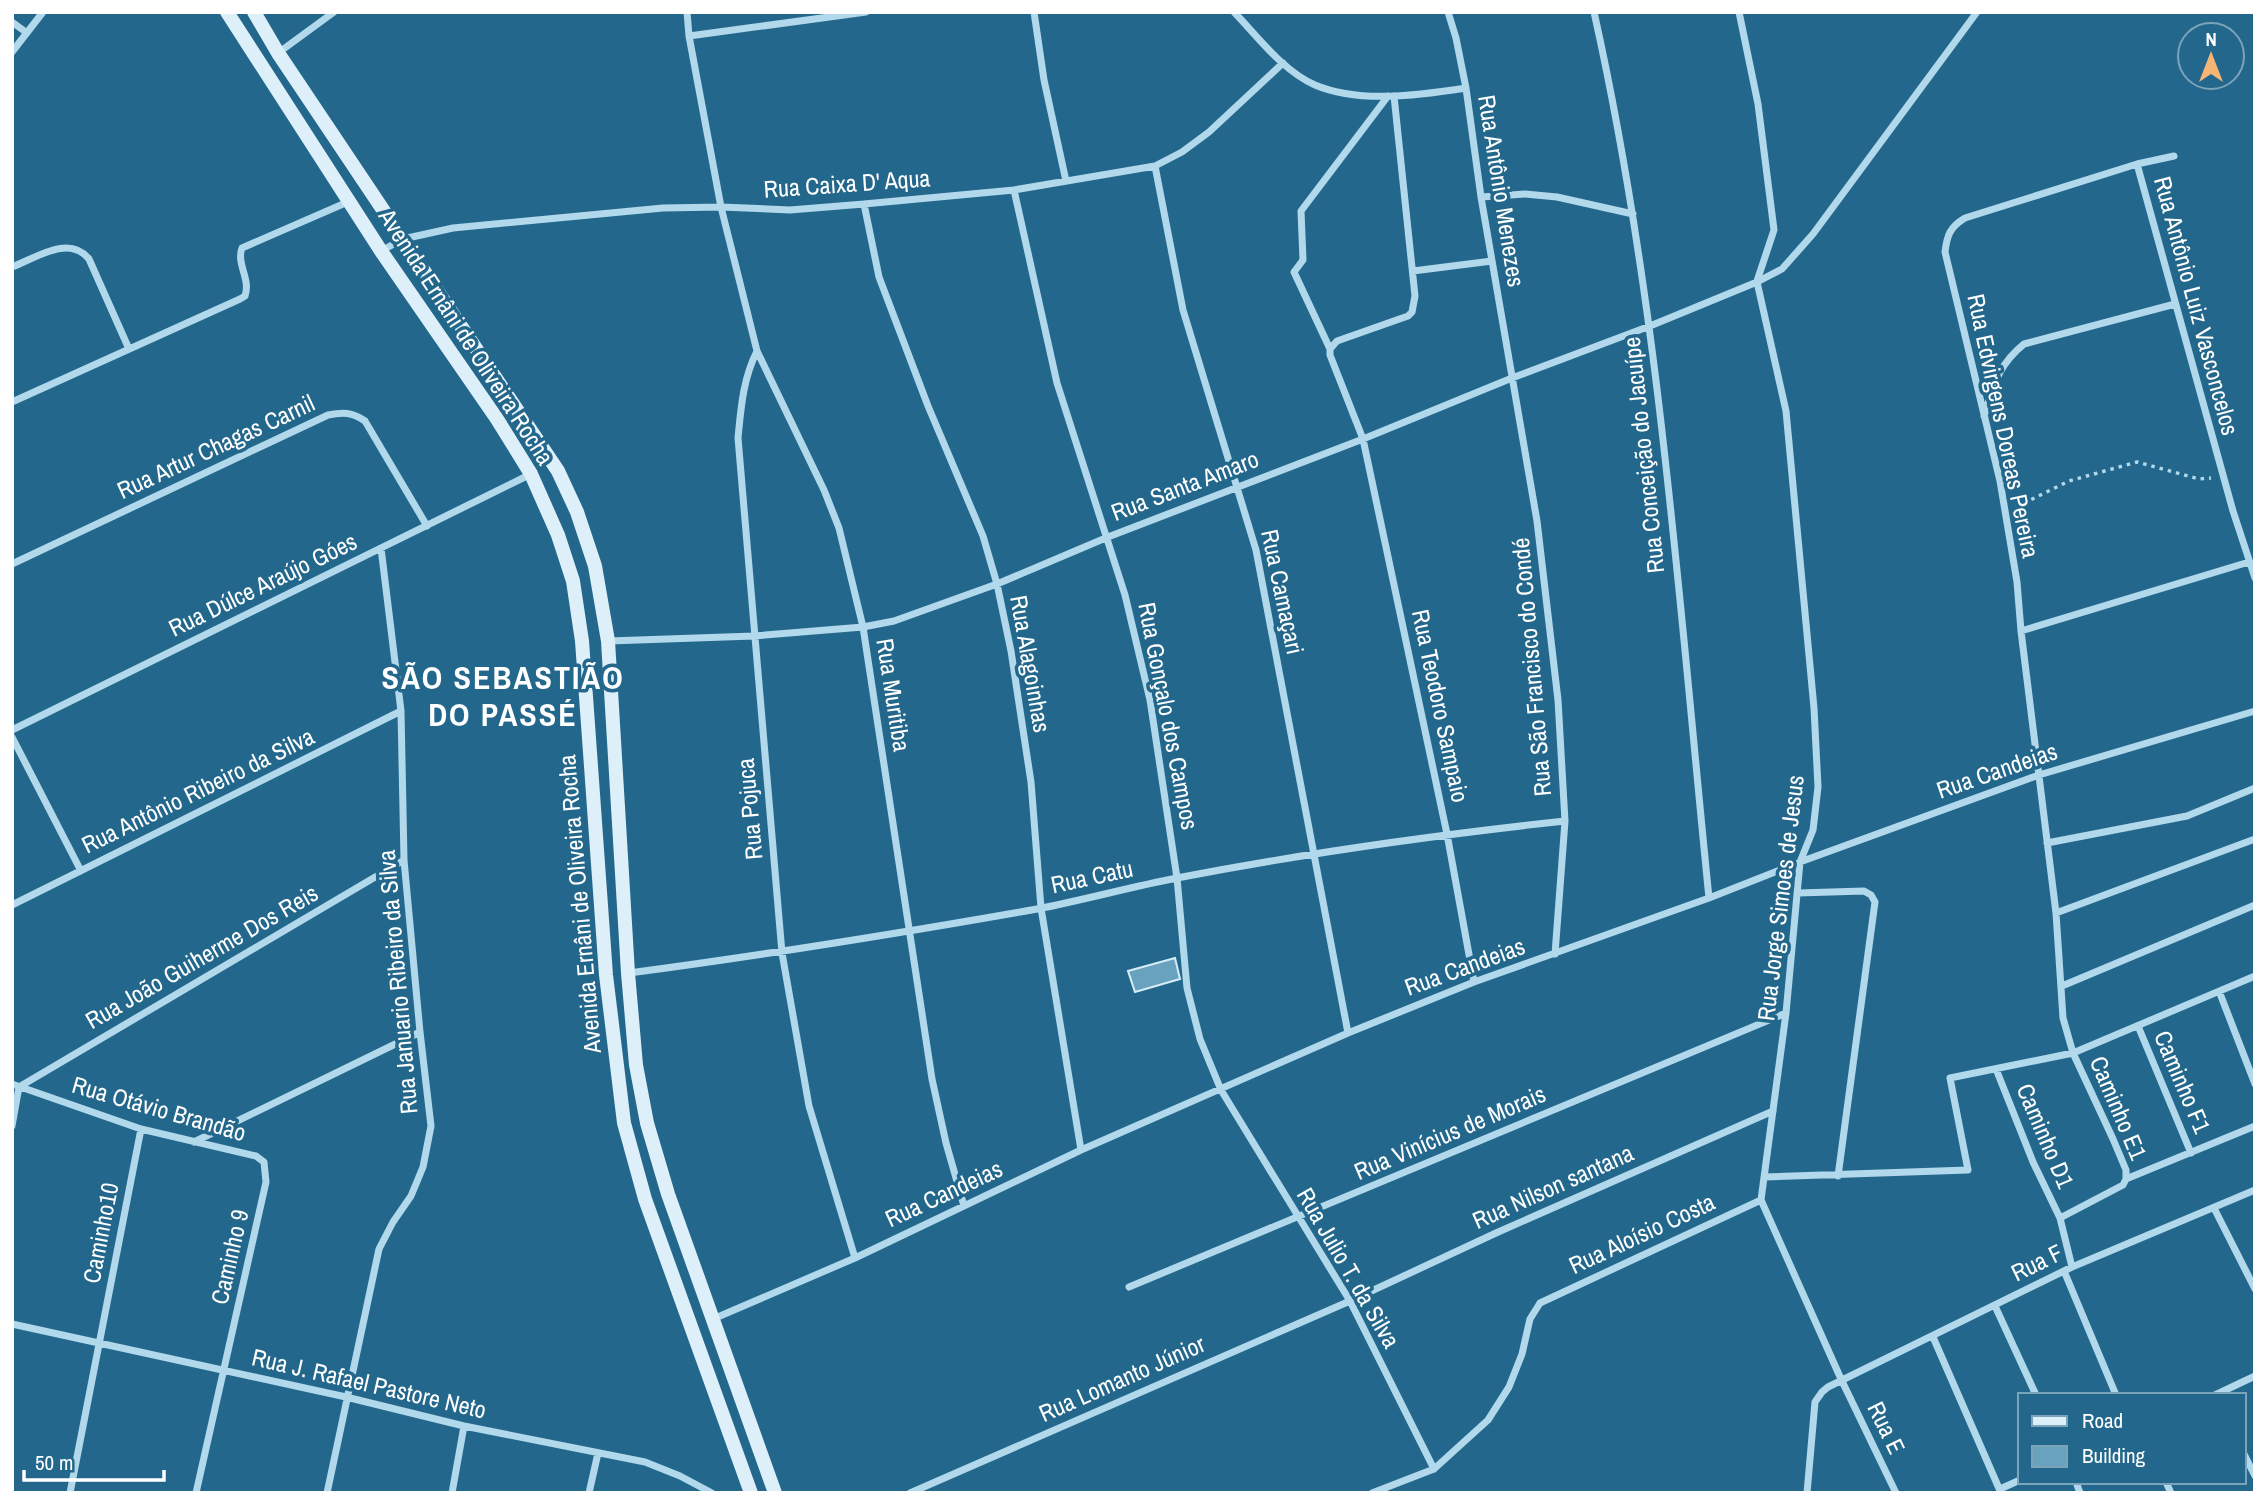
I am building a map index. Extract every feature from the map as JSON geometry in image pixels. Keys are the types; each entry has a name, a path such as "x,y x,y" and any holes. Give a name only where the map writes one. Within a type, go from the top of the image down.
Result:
{"main road":[{"name":"Avenida Ernâni de Oliveira Rocha","path":"227,12 381,251 497,419 531,474 558,535 573,581 582,640 606,975 624,1123 645,1199 751,1493"},
{"name":"Avenida Ernâni de Oliveira Rocha","path":"254,12 278,53 558,471 577,512 595,566 608,642 628,973 636,1065 647,1123 668,1194 775,1493"}],"street":[{"path":"12,52 43,12"},
{"path":"278,53 334,12"},
{"name":"Rua Muritiba","path":"687,12 689,36 721,207 757,351 824,490 839,528 863,626 932,1079 964,1206"},
{"path":"689,36 866,12"},
{"path":"1034,12 1044,80 1066,181"},
{"path":"1234,12 1283,63 1314,85 1349,94 1391,96 1466,88"},
{"name":"Rua Antônio Menezes","path":"1448,12 1466,88 1512,378"},
{"name":"Rua Conceição do Jacuípe","path":"1594,12 1633,214 1650,326 1709,898"},
{"path":"1739,12 1758,104 1774,230 1757,282"},
{"name":"Rua Santa Amaro","path":"608,642 754,636 894,621 997,584 1236,486 1363,439 1757,282 1782,269 1813,234 1977,12"},
{"path":"12,22 27,33"},
{"name":"Rua Caixa D' Aqua","path":"381,251 403,239 453,228 663,208 790,210 864,204 1014,190 1155,166 1182,152 1209,132 1283,63"},
{"path":"1330,349 1337,341 1408,316 1412,312 1416,296 1391,96"},
{"name":"Rua Teodoro Sampaio","path":"1391,96 1301,211 1303,260 1294,272 1330,349 1363,439 1447,834 1474,982"},
{"path":"2137,164 2174,156"},
{"name":"Rua Edvirgens Doreas Pereira","path":"2073,1053 2063,1018 2056,913 2017,582 2005,511 1945,252 1946,238 1953,226 1965,218 2137,164"},
{"name":"Rua Antônio Luiz Vasconcelos","path":"2137,164 2223,477 2255,578"},
{"name":"Rua Camaçari","path":"1155,166 1183,310 1256,550 1348,1032"},
{"name":"Rua Gonçalo dos Campos","path":"1014,190 1057,383 1125,594 1150,700 1177,878 1187,988 1200,1039 1221,1090"},
{"path":"1482,197 1525,194 1557,197 1633,214"},
{"path":"12,402 245,296 247,285 239,254 246,244 351,201"},
{"name":"Rua Alagoinhas","path":"864,204 879,277 928,407 983,536 997,584 1031,782 1041,908 1081,1150"},
{"path":"12,267 58,248 74,247 84,252 129,349"},
{"path":"1413,271 1492,261"},
{"name":"Rua Jorge Simoes de Jesus","path":"1757,282 1786,411 1814,708 1818,787 1813,830 1800,862 1786,1013 1761,1200"},
{"path":"1984,416 1998,374 2009,356 2024,344 2175,304"},
{"name":"Rua Pojuca","path":"757,351 747,371 738,438 782,953 809,1106 855,1258"},
{"name":"Rua São Francisco do Condé","path":"1512,378 1537,522 1558,700 1565,821 1555,954"},
{"name":"Rua Artur Chagas Carnil","path":"12,565 328,415 342,412 355,414 365,421 427,526"},
{"name":"Rua Dúlce Araújo Góes","path":"12,730 531,474"},
{"name":"Rua Januario Ribeiro da Silva","path":"327,1493 379,1250 393,1222 411,1196 423,1167 432,1126 404,860 401,711 381,548"},
{"path":"2021,631 2249,562"},
{"name":"Rua Antônio Ribeiro da Silva","path":"12,905 401,711"},
{"name":"Rua Candeias","path":"712,1320 855,1258 1081,1150 1348,1032 1474,982 2039,775 2255,711"},
{"path":"12,737 80,871"},
{"path":"2047,843 2187,816 2255,788"},
{"name":"Rua Catu","path":"628,973 782,953 911,931 1041,908 1177,878 1315,855 1447,834 1565,821"},
{"path":"2056,913 2255,839"},
{"name":"Rua João Guiherme Dos Reis","path":"16,1085 404,860"},
{"path":"1798,893 1864,891 1871,895 1875,902 1839,1175"},
{"path":"2062,986 2255,905"},
{"path":"1764,1177 1968,1170 1950,1078 2073,1053 2255,976"},
{"path":"2219,992 2255,1084"},
{"name":"Rua Vinícius de Morais","path":"1129,1287 1786,1013"},
{"name":"Caminho F1","path":"2138,1026 2191,1153"},
{"path":"194,1142 420,1032"},
{"name":"Caminho E1","path":"2073,1053 2113,1139 2126,1170 2126,1179"},
{"name":"Caminho D1","path":"1996,1069 2033,1162 2060,1218 2068,1269 2115,1393"},
{"path":"12,1126 16,1085"},
{"name":"Rua Otávio Brandão","path":"16,1085 141,1129 256,1156"},
{"name":"Rua Julio T. da Silva","path":"1221,1090 1350,1301 1434,1469"},
{"name":"Rua Nilson santana","path":"1350,1301 1508,1227 1773,1111"},
{"path":"2060,1218 2123,1185 2126,1179 2255,1126"},
{"name":"Caminho10","path":"71,1493 141,1129"},
{"name":"Caminho 9","path":"196,1493 266,1182 264,1162 256,1156"},
{"name":"Rua F","path":"1807,1493 1815,1402 1822,1392 1841,1379 1933,1337 2068,1269 2255,1190"},
{"path":"1761,1200 1841,1379"},
{"name":"Rua Aloísio Costa","path":"1434,1469 1488,1420 1509,1387 1522,1354 1530,1319 1540,1303 1761,1200"},
{"path":"2214,1208 2255,1289"},
{"name":"Rua Lomanto Júnior","path":"910,1493 1350,1301"},
{"path":"1994,1306 2035,1393"},
{"name":"Rua J. Rafael Pastore Neto","path":"12,1324 346,1397 464,1426 645,1462 712,1493"},
{"path":"1933,1337 2000,1491 2018,1481"},
{"path":"2220,1393 2255,1376"},
{"name":"Rua E","path":"1841,1379 1896,1493"},
{"path":"452,1493 464,1426"},
{"path":"589,1493 598,1453"},
{"path":"2246,1458 2255,1476"},
{"path":"1372,1493 1434,1469"}],"path":[{"path":"2005,511 2023,505 2069,481 2137,462 2199,479 2223,477"}],"building":[{"path":"1175,958 1180,979 1135,992 1128,971"}],"district":[{"name":"SÃO SEBASTIÃO DO PASSÉ","path":"503,696"}]}
